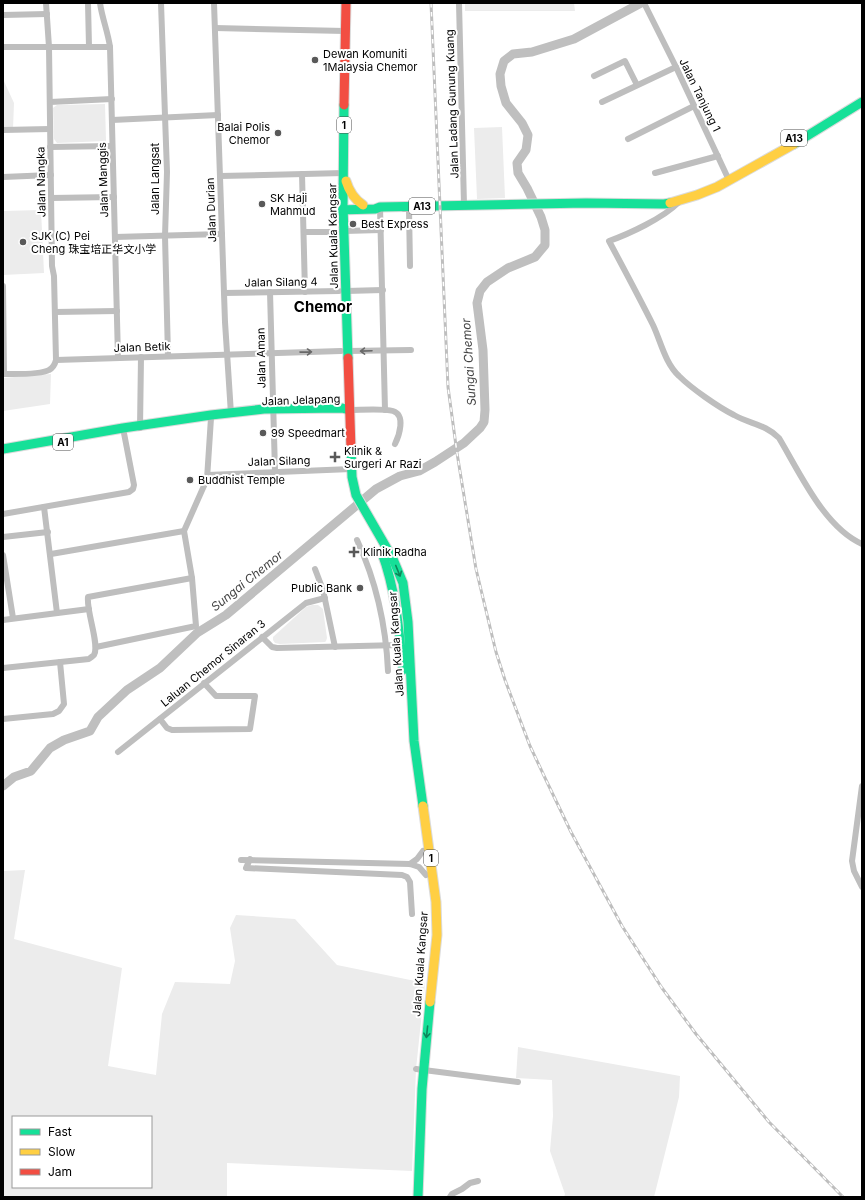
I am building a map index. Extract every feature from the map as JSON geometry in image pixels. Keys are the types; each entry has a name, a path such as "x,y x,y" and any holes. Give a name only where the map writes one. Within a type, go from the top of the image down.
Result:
{"main road":[{"name":"Jalan Kuala Kangsar","path":"340,3 343,31"},
{"name":"Jalan Kuala Kangsar","path":"346,3 343,31 341,231 345,410 348,469 354,496 381,552 393,582 397,605 408,743 430,907 431,929 412,1197"},
{"name":"A13","path":"586,203 664,204 692,198 745,172 862,102"},
{"name":"A13","path":"380,208 586,203 682,196 699,190 727,176 844,110 862,102"},
{"path":"718,186 727,176 745,172"},
{"path":"342,174 350,193 363,205"},
{"path":"341,207 375,204 380,208"},
{"path":"341,207 380,208"},
{"name":"Jalan Jelapang","path":"3,451 140,427 231,414 273,411 345,410"},
{"name":"Jalan Jelapang","path":"140,427 231,414"},
{"name":"Jalan Kuala Kangsar","path":"363,514 393,559 404,590 408,622 414,741 437,912 436,942 420,1070 418,1197"},
{"path":"404,590 404,635 400,645 405,652 410,668"}],"street":[{"name":"Jalan Nangka","path":"46,3 49,47 52,266 54,276 56,360"},
{"path":"88,3 89,47"},
{"name":"Jalan Manggis","path":"100,3 110,46 118,358"},
{"name":"Jalan Langsat","path":"161,3 167,172 165,236 168,356"},
{"name":"Jalan Durian","path":"214,3 224,293 231,414"},
{"name":"Jalan Ladang Gunung Kuang","path":"459,3 464,205"},
{"name":"Jalan Tanjung 1","path":"644,3 727,176"},
{"path":"3,15 47,14"},
{"path":"215,28 343,31"},
{"path":"3,47 110,46"},
{"path":"594,76 625,61 637,85"},
{"path":"602,102 676,67"},
{"path":"50,102 112,100"},
{"path":"628,139 694,106"},
{"path":"112,120 218,115"},
{"path":"3,130 50,129"},
{"path":"50,147 112,146"},
{"path":"655,173 718,156"},
{"path":"302,174 306,292"},
{"path":"220,176 342,174"},
{"path":"3,176 51,175"},
{"path":"51,198 114,197"},
{"path":"679,202 672,209 657,218 609,241 646,312 667,360 678,376 702,394 741,419 764,426 773,432 779,438 824,511 842,531 862,544"},
{"path":"385,410 380,208 409,209 410,266"},
{"path":"304,232 381,230"},
{"path":"115,237 222,234"},
{"path":"3,286 3,374 42,372 53,367 56,360"},
{"name":"Jalan Silang 4","path":"224,293 383,290"},
{"name":"Jalan Aman","path":"270,292 275,471"},
{"path":"55,312 117,311"},
{"name":"Jalan Betik","path":"56,360 411,350"},
{"path":"140,357 140,427"},
{"path":"345,410 394,411 399,415 400,421 400,433 395,444"},
{"path":"96,647 196,626 192,578 184,531 208,475 207,464 211,418"},
{"path":"3,514 129,492 133,489 134,485 123,430"},
{"name":"Jalan Silang","path":"208,475 348,469"},
{"path":"44,506 57,613"},
{"path":"51,554 184,531"},
{"path":"3,537 48,532"},
{"path":"357,540 371,574 387,645 388,671"},
{"path":"3,555 4,570 13,618"},
{"path":"315,569 325,598 335,647"},
{"path":"3,668 89,659 93,656 96,647 88,597 192,578"},
{"name":"Laluan Chemor Sinaran 3","path":"118,752 306,603 325,598"},
{"path":"3,620 89,609"},
{"path":"262,637 274,648 400,645"},
{"path":"3,719 53,714 59,711 64,704 60,662"},
{"path":"160,719 167,728 172,730 250,729 255,696 216,696 204,683"},
{"path":"862,786 852,861 854,871 862,887"},
{"path":"410,864 417,859 423,851"},
{"path":"241,860 250,859 410,864 419,867 426,875"},
{"path":"250,859 246,868 402,875 407,877 410,882 412,914"},
{"path":"379,863 380,874"},
{"path":"420,1070 497,1078 518,1082"},
{"path":"450,1197 470,1183 478,1182"}],"shaded area":[{"path":"465,3 574,3 575,11 465,11"},
{"path":"3,79 14,103 13,129 3,129"},
{"path":"105,104 106,141 57,143 54,139 53,108 57,105"},
{"path":"502,127 505,198 477,199 474,128"},
{"name":"SJK (C) Pei Cheng 珠宝培正华文小学","path":"41,210 44,273 3,275 3,211"},
{"path":"51,374 50,404 3,411 3,378"},
{"path":"318,605 323,609 327,638 326,641 275,643 273,637 306,607"},
{"path":"25,870 14,939 122,968 108,1066 156,1075 162,1014 175,982 230,984 235,961 230,928 236,915 295,919 337,965 425,983 416,1069 412,1171 227,1163 227,1197 3,1197 3,871"},
{"path":"518,1047 680,1076 679,1097 654,1197 564,1197 565,1194 550,1151 553,1116 552,1080 516,1078"}],"waterway":[{"name":"Sungai Chemor","path":"3,786 14,777 31,771 50,748 64,740 90,731 98,717 127,690 160,668 197,633 226,615 376,489 400,476 419,471 435,462 464,443 480,428 484,422 485,410 483,350 477,303 480,291 487,282 508,268 535,257 545,245 545,230 541,217 518,173 517,163 526,150 528,135 522,123 506,103 501,86 500,74 504,61 513,54 532,52 574,39 641,3"}],"railway":[{"path":"431,3 448,387 476,569 496,652 505,680 530,746 571,832 622,926 662,988 696,1034 769,1122 843,1197"}],"traffic: fast":[{"path":"794,144 862,102"},
{"path":"344,105 343,205 348,358"},
{"path":"338,210 375,209 380,207 670,203"},
{"path":"3,449 123,428 264,409 342,408 349,410"},
{"path":"351,449 352,477 356,495 393,559 403,583 408,622 414,741 423,806"},
{"path":"382,553 394,596 403,670"},
{"path":"418,1197 422,1089 430,1002"}],"traffic: slow":[{"path":"670,203 717,187 794,144"},
{"path":"346,181 352,194 363,205"},
{"path":"423,806 436,902 437,935 430,1002"}],"traffic: jam":[{"path":"344,105 346,3"},
{"path":"348,358 351,449"}],"place":[{"name":"Dewan Komuniti 1Malaysia Chemor","path":"315,60"},
{"name":"Balai Polis Chemor","path":"278,133"},
{"name":"SK Haji Mahmud","path":"262,204"},
{"name":"Best Express","path":"353,224"},
{"name":"SJK (C) Pei Cheng 珠宝培正华文小学","path":"23,242"},
{"name":"99 Speedmart","path":"263,433"},
{"name":"Klinik & Surgeri Ar Razi","path":"335,457"},
{"name":"Buddhist Temple","path":"190,480"},
{"name":"Klinik Radha","path":"354,552"},
{"name":"Public Bank","path":"360,588"}],"district":[{"name":"Chemor","path":"323,307"}]}
